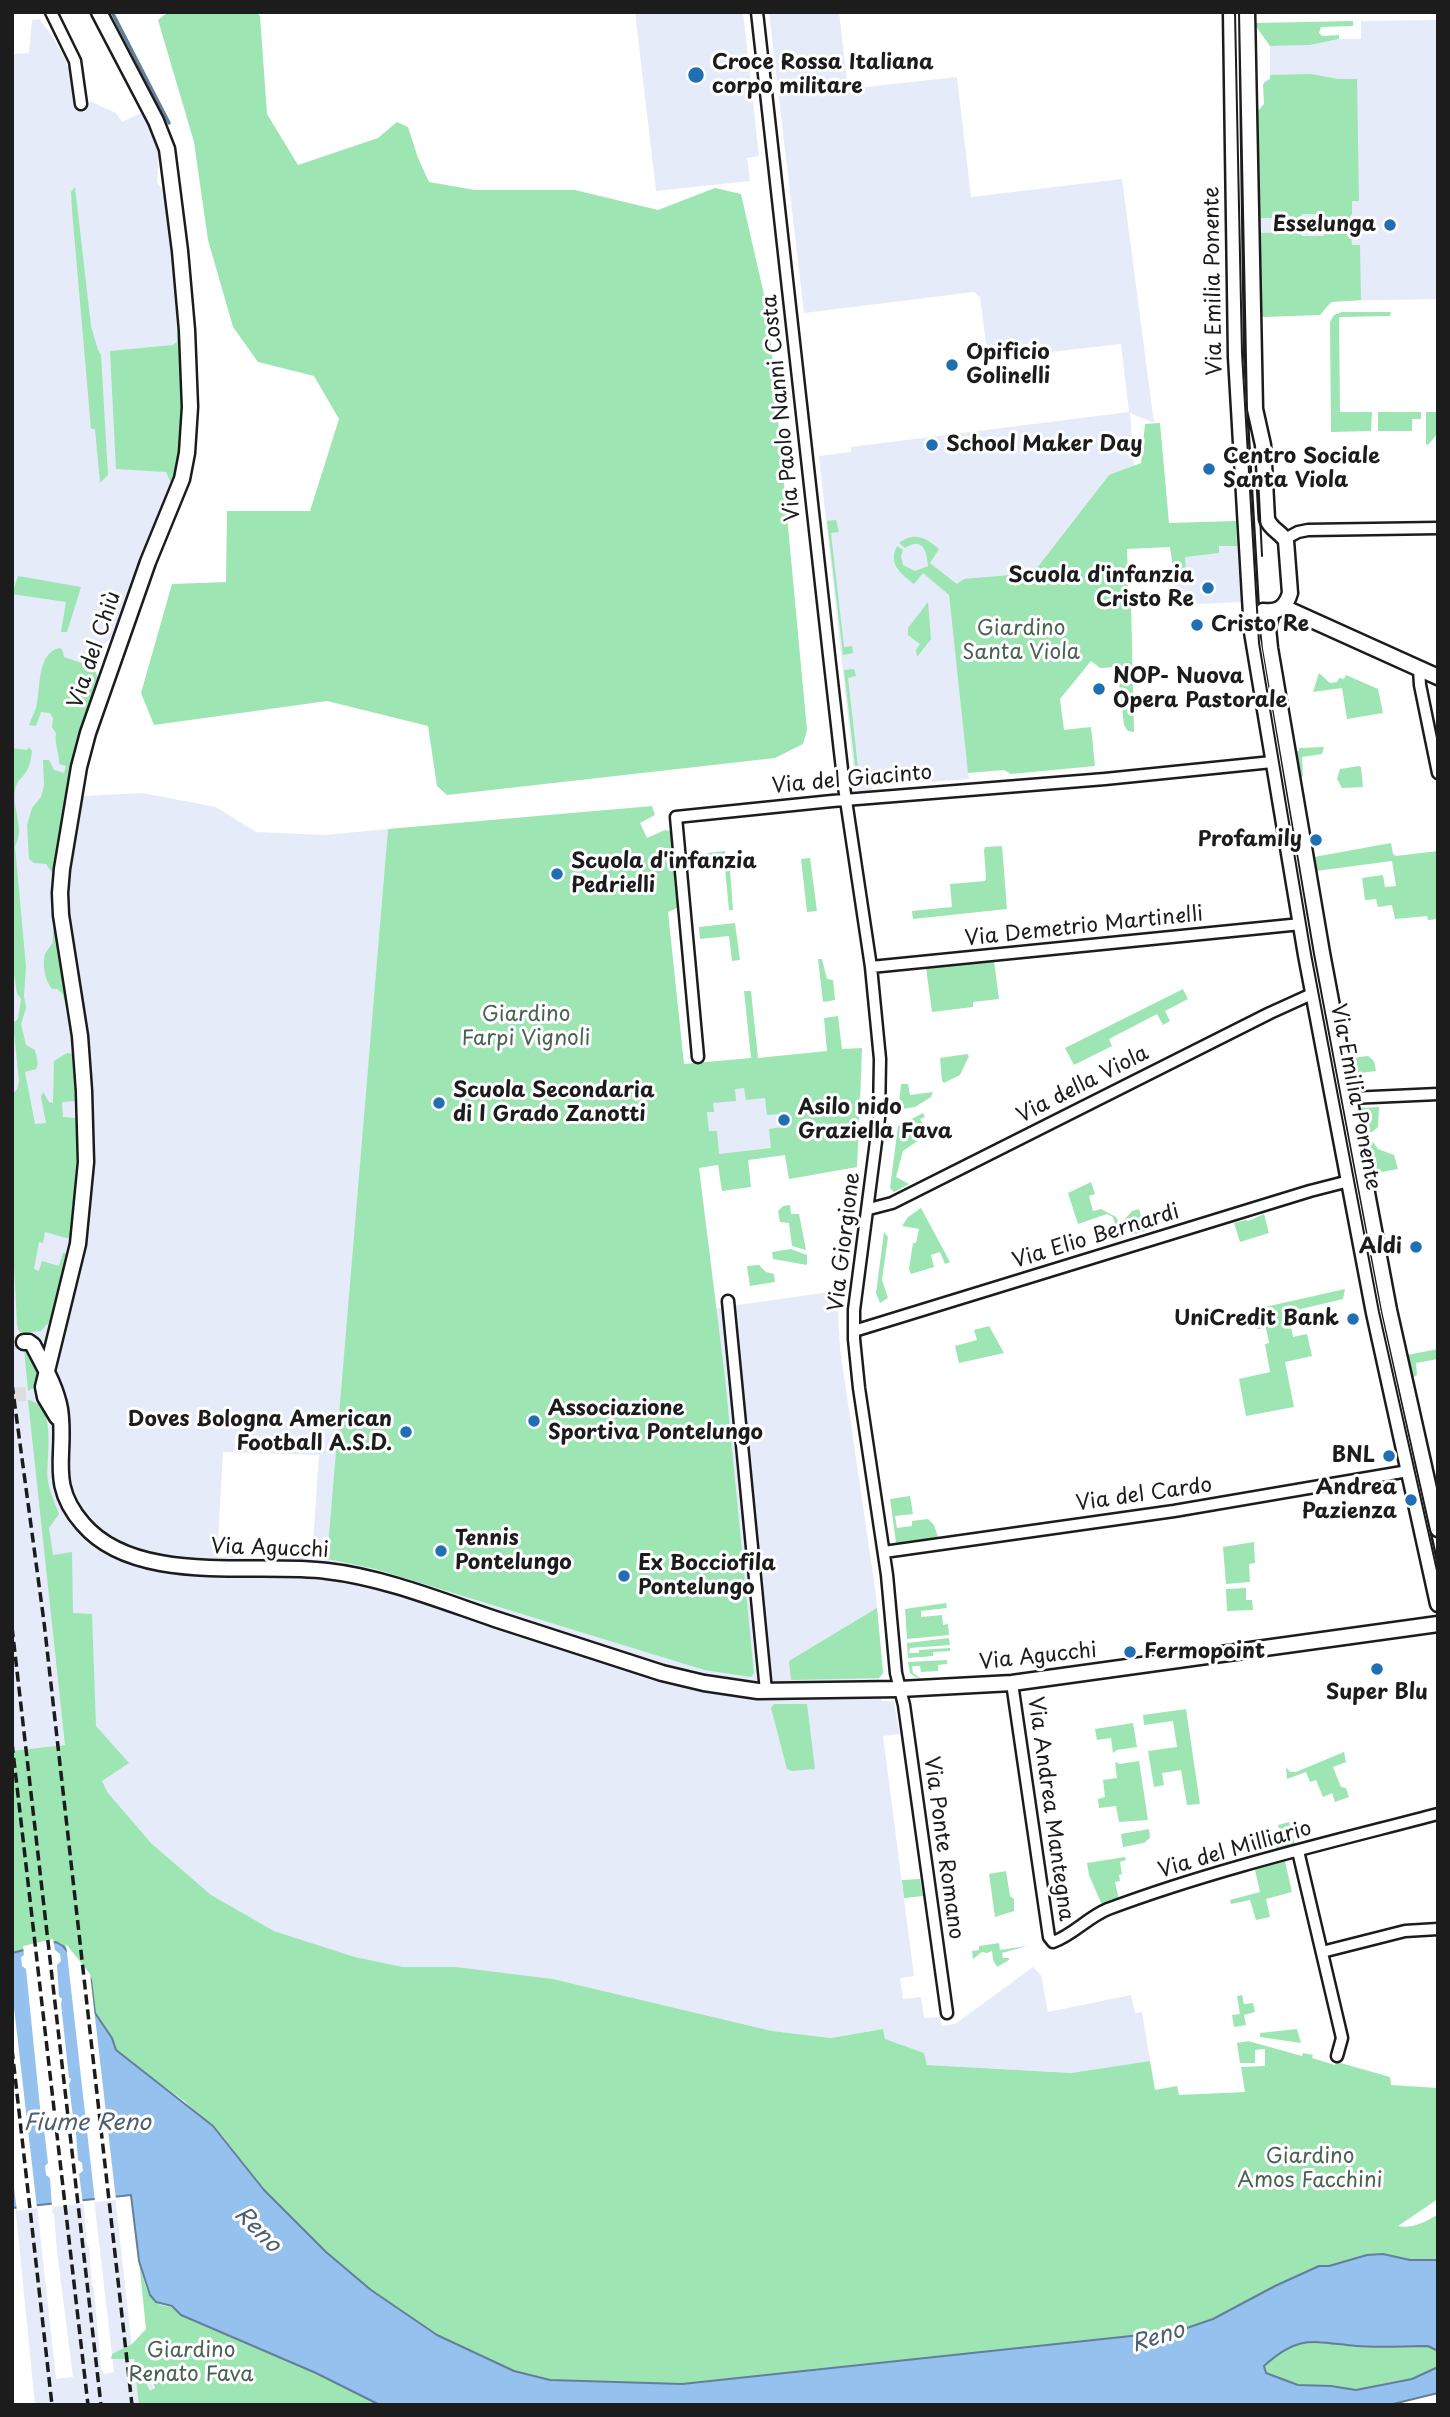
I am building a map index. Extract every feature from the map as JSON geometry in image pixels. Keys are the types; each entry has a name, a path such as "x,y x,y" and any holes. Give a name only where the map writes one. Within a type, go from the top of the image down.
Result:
{"street":[{"path":"51,12 75,61 81,104"},
{"name":"Via del Chiù","path":"47,1372 78,1244 86,1162 80,1036 61,915 62,869 79,767 88,733 148,562 182,479 190,407 180,251 167,149 162,134 99,12"},
{"name":"Via Paolo Nanni Costa","path":"757,12 846,799"},
{"name":"Via Emilia Ponente","path":"1231,12 1236,357 1252,632 1301,924 1379,1339 1438,1604"},
{"name":"Via Emilia Ponente","path":"1247,12 1255,409 1263,445 1268,519 1279,534 1290,593 1268,622 1269,634 1284,740 1350,1098 1401,1368 1438,1530"},
{"path":"1246,548 1254,532 1265,528 1279,534 1308,530 1438,528"},
{"path":"1249,595 1258,609 1277,609 1438,677"},
{"path":"1419,669 1438,773"},
{"name":"Via del Giacinto","path":"698,1057 676,817 846,799 1105,779 1272,762"},
{"name":"Via Giorgione","path":"846,799 871,967 881,1073 879,1118 854,1331 859,1388 884,1552 900,1689"},
{"name":"Via Demetrio Martinelli","path":"871,967 1301,924"},
{"name":"Via della Viola","path":"869,1209 892,1203 1314,993"},
{"path":"1350,1098 1438,1094"},
{"name":"Via Elio Bernardi","path":"854,1331 1349,1181"},
{"path":"728,1301 766,1691"},
{"name":"Via Agucchi","path":"58,1319 47,1336 27,1342 47,1372 57,1396 61,1424 59,1473 66,1499 85,1527 116,1550 150,1560 207,1568 338,1573 458,1606 662,1673 704,1683 766,1691 900,1689 1012,1683 1438,1623"},
{"path":"47,1372 43,1387 44,1397 61,1424"},
{"path":"28,1394 44,1397"},
{"name":"Via del Cardo","path":"884,1552 1174,1511 1409,1471"},
{"name":"Via Andrea Mantegna","path":"1012,1683 1051,1941"},
{"name":"Via Ponte Romano","path":"900,1689 947,2013"},
{"name":"Via del Milliario","path":"1051,1941 1056,1941 1104,1911 1298,1851 1438,1814"},
{"path":"1298,1851 1342,2038 1337,2056"},
{"path":"1322,1952 1405,1931 1438,1929"}],"shaded area":[{"name":"Croce Rossa Italiana corpo militare","path":"635,12 743,12 759,156 747,158 750,181 656,191"},
{"path":"769,12 839,12 848,89 957,77 971,197 1122,179 1154,423 1130,413 1135,475 1109,475 1033,573 957,584 930,563 923,572 949,595 969,779 874,786 870,791 861,792 853,786 855,781 819,456 851,452 851,447 1129,412 1121,344 988,359 980,297 974,292 804,313"},
{"path":"39,19 66,60 67,67 72,66 75,104 92,102 116,113 122,122 143,112 153,131 159,149 157,182 167,195 180,331 183,431 173,483 115,634 102,646 93,666 100,681 74,760 68,793 84,796 142,793 216,807 256,832 325,835 388,829 328,1559 375,1569 704,1670 751,1676 754,1673 716,1308 837,1291 840,1349 876,1595 883,1673 879,1678 882,1701 894,1703 900,1734 883,1736 914,1976 900,1978 903,1999 921,1997 924,2018 940,2017 942,2026 955,2024 1033,1967 1041,1975 1048,2012 1131,1995 1135,2013 1142,2012 1150,2061 1071,2073 926,2065 924,2053 884,2039 883,2029 831,2038 772,2031 553,1979 456,1967 403,1967 355,1957 274,1931 210,1895 152,1844 108,1793 102,1781 96,1726 77,1856 134,2365 135,2371 150,2376 158,2405 35,2405 12,2173 12,54 29,53 32,20","holes":["223,1452 319,1455 312,1558 236,1558 234,1555 217,1557","94,2199 114,2372 104,2374 101,2368 83,2200","53,2204 73,2377 56,2379 37,2205"]},
{"path":"1438,20 1438,299 1335,301 1320,315 1261,317 1257,112 1264,104 1264,81 1270,78 1270,46 1361,39 1361,21"},
{"name":"Scuola d'infanzia Cristo Re","path":"1237,546 1241,602 1178,605 1170,547"},
{"name":"Asilo nido Graziella Fava","path":"862,1065 857,1167 789,1179 785,1155 712,1165 704,1080"}],"green space":[{"path":"168,12 256,12 260,16 267,114 298,165 378,138 397,122 408,127 429,182 475,190 575,190 658,210 715,188 741,194 768,312 807,730 803,744 775,758 447,795 437,786 428,726 327,701 154,725 141,693 172,584 226,582 227,511 310,511 339,419 314,376 258,362 233,327 208,240 194,142 158,20"},
{"path":"1353,21 1353,26 1321,27 1319,33 1322,36 1339,35 1339,39 1310,45 1270,46 1255,25 1255,23"},
{"path":"1311,74 1357,79 1359,201 1352,201 1352,214 1349,218 1302,214 1300,218 1259,218 1257,112 1264,104 1263,84 1270,79 1270,75"},
{"path":"75,187 91,326 101,355 108,475 100,483 95,429 91,429 72,210 71,192"},
{"path":"1300,232 1302,236 1351,234 1352,245 1360,245 1361,300 1331,302 1320,315 1261,317 1259,233"},
{"path":"1342,312 1391,312 1390,316 1339,317 1340,412 1372,412 1371,431 1331,432 1330,322 1334,315"},
{"path":"180,325 183,431 173,483 166,472 116,469 110,351 173,345 177,342 177,329"},
{"path":"1378,412 1421,412 1421,419 1412,419 1412,431 1378,431"},
{"path":"1426,412 1438,412 1438,433 1428,445 1426,444"},
{"name":"Giardino Santa Viola","path":"1160,423 1169,523 1236,521 1237,546 1219,546 1219,553 1185,557 1186,573 1174,574 1170,547 1127,549 1134,732 1128,731 1124,725 1117,667 1100,668 1091,661 1060,699 1064,730 1091,727 1095,766 1011,774 1004,770 968,773 949,595 923,573 914,584 904,576 895,563 897,546 903,550 903,565 915,571 928,566 923,547 916,544 905,548 899,543 910,537 920,537 930,542 939,549 930,563 957,584 964,579 1033,573 1109,475 1141,463 1145,424"},
{"path":"836,520 839,532 831,533 844,647 852,646 853,653 843,655 827,521"},
{"path":"18,576 81,587 67,632 61,632 66,602 12,594"},
{"path":"928,602 931,639 917,657 916,650 920,644 908,635 908,628"},
{"path":"59,648 62,649 64,657 93,667 100,681 72,766 53,874 46,864 34,863 29,859 27,825 44,785 43,760 49,760 54,770 64,773 66,766 59,764 56,733 52,727 53,718 50,713 41,712 36,726 29,725 36,708 46,657"},
{"path":"854,669 856,676 848,678 859,776 866,775 867,782 857,783 844,670"},
{"path":"1319,673 1330,683 1337,682 1339,678 1344,679 1346,675 1378,689 1383,713 1347,719 1342,688 1313,692"},
{"path":"29,747 32,751 29,765 17,784 15,794 19,832 15,846 26,967 26,1008 21,1024 26,1045 35,1050 38,1064 36,1069 25,1072 35,1124 46,1123 41,1097 43,1092 49,1102 53,1103 54,1061 67,1053 73,1054 76,1101 62,1102 63,1117 76,1118 77,1152 70,1239 45,1232 43,1243 39,1242 34,1269 39,1271 42,1261 59,1266 63,1253 67,1253 50,1321 41,1331 23,1333 17,1325 12,1226 12,1095 19,1081 13,1023 18,1019 21,999 17,993 12,962 12,748 27,750"},
{"path":"1324,747 1322,754 1302,757 1303,776 1300,778 1295,751 1299,751 1299,748"},
{"path":"1359,766 1363,787 1342,788 1337,779 1340,769"},
{"name":"Giardino Farpi Vignoli","path":"652,806 655,815 640,823 647,838 665,830 670,831 672,836 679,907 668,912 684,1064 751,1058 744,991 751,991 758,1058 827,1051 824,1018 838,1016 842,1049 862,1048 857,1167 789,1179 785,1155 748,1160 751,1187 722,1191 718,1165 699,1168 725,1378 754,1673 751,1677 704,1670 375,1569 327,1559 388,829","holes":["744,1088 746,1100 765,1098 767,1115 781,1114 782,1127 769,1129 771,1148 719,1154 717,1131 709,1131 707,1112 714,1112 713,1103 736,1101 735,1089"]},
{"path":"1391,843 1396,856 1438,851 1438,919 1428,920 1427,916 1395,919 1392,905 1378,907 1376,899 1365,900 1362,878 1383,875 1385,887 1396,886 1392,861 1316,871 1314,857"},
{"path":"1002,846 1007,909 913,919 912,911 952,907 950,884 985,881 985,847"},
{"path":"725,851 725,856 729,856 733,910 729,910 725,868 721,859 707,860 706,853"},
{"path":"810,858 817,911 807,912 801,859"},
{"path":"735,923 740,960 732,961 729,936 700,939 699,927"},
{"path":"54,926 67,1009 62,993 52,989 45,972 44,958 52,944"},
{"path":"818,959 822,959 827,979 833,980 835,1000 823,1002"},
{"path":"994,961 999,999 973,1002 973,1007 932,1012 926,968"},
{"path":"1183,989 1188,999 1165,1011 1170,1021 1163,1025 1157,1014 1109,1039 1112,1046 1074,1065 1065,1048"},
{"path":"967,1054 969,1056 960,1075 944,1083 940,1058"},
{"path":"1368,1056 1374,1061 1376,1071 1354,1074 1351,1058"},
{"path":"901,1084 908,1084 910,1095 933,1092 931,1097 915,1107 902,1109 899,1105"},
{"path":"1379,1107 1378,1127 1372,1132 1364,1133 1360,1108"},
{"path":"923,1113 925,1117 920,1119 928,1134 903,1151 896,1177 909,1184 894,1192 890,1188 898,1126"},
{"path":"1366,1142 1373,1142 1378,1149 1394,1155 1398,1169 1371,1174"},
{"path":"1091,1182 1095,1194 1089,1196 1093,1211 1101,1209 1116,1217 1126,1235 1118,1234 1113,1217 1107,1214 1078,1224 1068,1193"},
{"path":"790,1205 791,1214 799,1214 806,1250 792,1246 789,1223 780,1222 778,1211 783,1206"},
{"path":"921,1208 950,1262 945,1264 940,1252 931,1255 934,1267 911,1274 909,1269 913,1243 916,1243 919,1229 902,1226 908,1217"},
{"path":"1139,1209 1145,1231 1131,1235 1124,1220 1132,1211"},
{"path":"1264,1214 1269,1233 1240,1242 1234,1223 1248,1221"},
{"path":"884,1232 888,1237 882,1280 888,1298 880,1303 876,1293"},
{"path":"791,1249 807,1255 807,1265 773,1259 772,1252"},
{"path":"759,1265 766,1272 774,1274 775,1282 750,1286 747,1266"},
{"path":"1345,1289 1343,1299 1288,1312 1293,1337 1307,1334 1312,1356 1285,1362 1294,1407 1246,1416 1239,1379 1270,1372 1265,1344 1269,1343 1266,1328 1257,1329 1254,1318 1266,1314 1265,1307"},
{"path":"989,1326 1004,1353 959,1363 955,1346 977,1340 974,1330"},
{"path":"24,1348 29,1350 38,1371 37,1386 28,1391"},
{"path":"1438,1349 1438,1359 1416,1363 1417,1375 1412,1378 1407,1355"},
{"name":"Giardino Amos Facchini","path":"28,1400 38,1404 47,1422 48,1481 59,1514 49,1528 53,1555 72,1552 73,1613 92,1614 96,1726 129,1763 102,1781 108,1793 152,1844 211,1895 274,1931 355,1957 403,1967 456,1967 553,1979 772,2031 831,2038 883,2029 885,2039 924,2053 927,2065 1071,2073 1150,2061 1155,2090 1177,2086 1179,2095 1245,2092 1241,2067 1265,2066 1265,2049 1255,2050 1255,2063 1240,2063 1237,2043 1248,2041 1302,2056 1303,2053 1313,2055 1312,2058 1335,2065 1337,2062 1390,2077 1391,2085 1438,2088 1438,2199 1398,2226 1419,2224 1438,2214 1438,2260 1343,2261 1275,2286 1213,2319 1178,2331 682,2384 550,2380 514,2371 437,2335 371,2290 326,2252 264,2190 223,2137 184,2101 151,2077 12,2028 12,1751 65,1745"},
{"path":"910,1496 913,1514 895,1516 897,1528 912,1526 912,1521 928,1519 934,1525 938,1537 896,1543 890,1499"},
{"path":"1254,1542 1255,1563 1249,1564 1250,1582 1226,1584 1223,1547"},
{"path":"1246,1588 1246,1600 1252,1600 1253,1610 1227,1611 1226,1589"},
{"path":"946,1603 947,1608 921,1611 921,1617 942,1615 943,1625 948,1624 949,1635 907,1639 905,1609"},
{"path":"877,1608 883,1673 879,1678 791,1680 789,1661"},
{"path":"949,1638 950,1645 910,1648 909,1653 950,1648 950,1651 933,1652 933,1656 908,1658 907,1643"},
{"path":"947,1660 947,1664 938,1665 938,1671 921,1672 920,1666 912,1666 913,1673 920,1678 910,1673 908,1662"},
{"path":"774,1704 807,1704 815,1769 787,1769 771,1708"},
{"path":"1186,1709 1200,1804 1187,1805 1181,1770 1162,1773 1164,1785 1154,1787 1148,1751 1177,1747 1173,1721 1144,1725 1143,1715"},
{"path":"1133,1723 1137,1747 1113,1753 1111,1738 1097,1740 1095,1729"},
{"path":"1344,1752 1346,1762 1333,1767 1341,1787 1346,1788 1349,1797 1335,1802 1332,1793 1323,1797 1316,1780 1310,1782 1306,1772 1287,1779 1286,1767 1290,1772 1296,1772"},
{"path":"1139,1761 1148,1820 1119,1822 1116,1806 1099,1808 1098,1799 1105,1797 1103,1780 1117,1778 1115,1762 1120,1764"},
{"path":"1289,1822 1295,1845 1277,1850 1275,1842 1282,1839 1278,1825"},
{"path":"1149,1829 1150,1838 1144,1843 1123,1847 1121,1834"},
{"path":"1125,1857 1126,1860 1120,1862 1120,1881 1115,1882 1119,1900 1102,1905 1089,1875 1087,1863"},
{"path":"1285,1861 1292,1892 1266,1899 1270,1917 1256,1920 1250,1900 1231,1904 1230,1900 1260,1892 1255,1870"},
{"path":"1006,1871 1010,1896 1014,1899 1014,1911 995,1917 989,1874"},
{"path":"920,1879 923,1896 904,1898 902,1880"},
{"path":"999,1943 1000,1950 1027,1946 1002,1953 1003,1958 1009,1960 997,1967 992,1951 982,1952 973,1959 972,1951 979,1950 979,1946"},
{"path":"1242,1995 1244,2004 1253,2003 1255,2012 1244,2015 1246,2025 1234,2027 1232,2015 1240,2014 1237,1996"},
{"path":"1297,2029 1301,2043 1260,2037 1260,2033"},
{"name":"Giardino Renato Fava","path":"139,2261 147,2289 157,2303 316,2373 380,2405 139,2405 136,2379 146,2383 150,2391 155,2388 150,2376 135,2371 134,2359 111,2359 112,2354 132,2344 146,2329"},
{"path":"1315,2341 1357,2346 1428,2346 1438,2351 1438,2367 1412,2379 1356,2390 1298,2385 1266,2373 1264,2366 1283,2349"}],"water":[{"name":"Fiume Reno","path":"56,1942 63,1946 91,1980 95,2013 112,2038 116,2050 213,2126 264,2190 326,2252 371,2290 437,2335 514,2371 550,2380 682,2384 1178,2331 1213,2319 1319,2266 1383,2254 1410,2260 1438,2260 1438,2351 1428,2346 1374,2347 1307,2342 1276,2356 1264,2366 1266,2373 1298,2385 1356,2390 1412,2379 1438,2367 1438,2393 1389,2405 380,2405 316,2373 181,2315 172,2306 156,2302 150,2295 139,2261 131,2195 12,2208 12,1953"}],"pier":[{"path":"53,1939 61,1961 57,1965 59,1996 62,1999 78,2160 82,2163 83,2171 79,2174 83,2204 52,2207 50,2178 46,2175 45,2166 48,2163 26,1969 22,1966 21,1957 24,1955 23,1946"},
{"path":"66,1944 90,1974 116,2200 95,2202"},
{"path":"12,1990 37,2208 17,2211 12,2173"}],"waterway":[{"path":"112,12 169,123"}],"tunnel":[{"path":"12,1343 24,1342"},
{"path":"12,1395 28,1394"}],"tram line":[{"path":"1235,12 1242,353 1259,643 1311,954 1379,1312 1438,1575"},
{"path":"1258,476 1262,556"}],"railway":[{"path":"12,1384 44,1622 132,2405"},
{"path":"12,1627 101,2405"},
{"path":"12,1743 88,2405"},
{"path":"12,2049 52,2405"}],"place":[{"name":"Croce Rossa Italiana corpo militare","path":"696,75"},
{"name":"Esselunga","path":"1390,225"},
{"name":"Opificio Golinelli","path":"952,365"},
{"name":"School Maker Day","path":"932,445"},
{"name":"Centro Sociale Santa Viola","path":"1209,469"},
{"name":"Scuola d'infanzia Cristo Re","path":"1208,588"},
{"name":"Cristo Re","path":"1197,625"},
{"name":"NOP- Nuova Opera Pastorale","path":"1099,689"},
{"name":"Profamily","path":"1316,840"},
{"name":"Scuola d'infanzia Pedrielli","path":"557,874"},
{"name":"Scuola Secondaria di I Grado Zanotti","path":"439,1103"},
{"name":"Asilo nido Graziella Fava","path":"784,1120"},
{"name":"Aldi","path":"1416,1247"},
{"name":"UniCredit Bank","path":"1353,1319"},
{"name":"Associazione Sportiva Pontelungo","path":"534,1421"},
{"name":"Doves Bologna American Football A.S.D.","path":"406,1432"},
{"name":"BNL","path":"1389,1456"},
{"name":"Andrea Pazienza","path":"1411,1500"},
{"name":"Tennis Pontelungo","path":"441,1551"},
{"name":"Ex Bocciofila Pontelungo","path":"624,1576"},
{"name":"Fermopoint","path":"1130,1652"},
{"name":"Super Blu","path":"1377,1669"}],"water label":[{"name":"Reno","path":"257,2230"},
{"name":"Reno","path":"1158,2338"}]}
